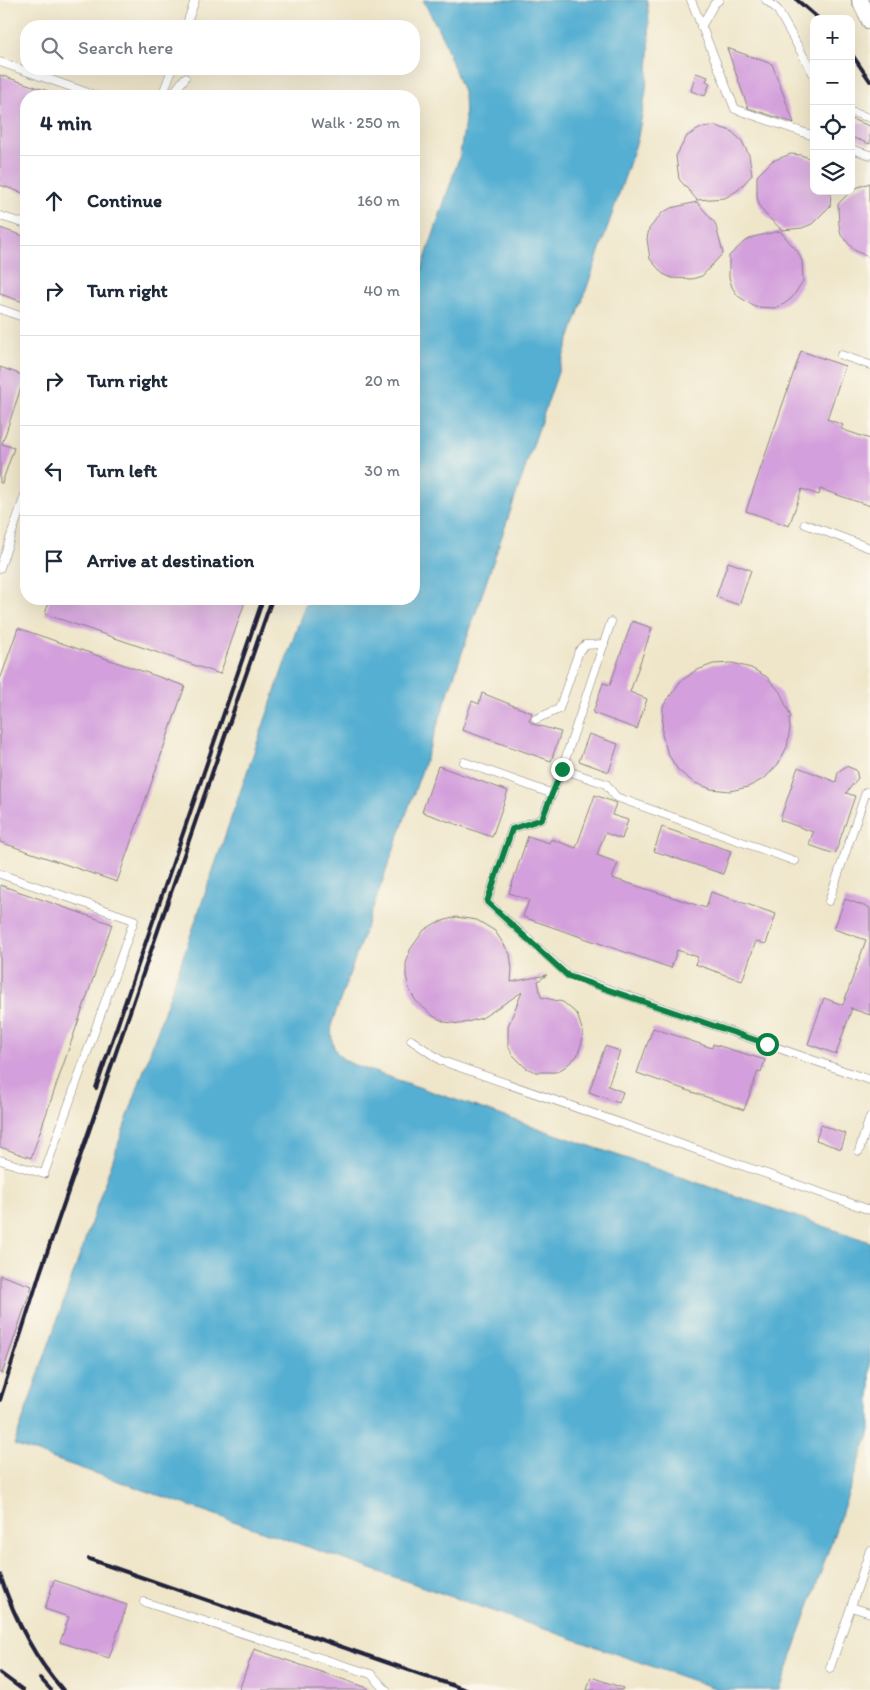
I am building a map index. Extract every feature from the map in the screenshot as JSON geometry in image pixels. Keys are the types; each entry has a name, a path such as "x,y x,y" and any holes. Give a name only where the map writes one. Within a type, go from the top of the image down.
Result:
{"street":[{"path":"860,0 870,21"}],"lane":[{"path":"188,20 196,0"},
{"path":"691,0 736,109 810,135"},
{"path":"701,27 714,4 719,0"},
{"path":"766,0 776,9 810,68"},
{"path":"0,62 20,69"},
{"path":"37,75 80,90"},
{"path":"164,90 170,75"},
{"path":"176,90 185,78"},
{"path":"855,113 870,118"},
{"path":"854,150 870,155"},
{"path":"0,216 20,222"},
{"path":"0,309 20,316"},
{"path":"842,355 870,365"},
{"path":"0,568 20,510"},
{"path":"805,524 870,548"},
{"path":"611,622 562,769 542,819 512,829 487,902 568,976 870,1080"},
{"path":"536,718 559,709 579,651 585,644 604,644"},
{"path":"464,762 552,794"},
{"path":"562,769 606,784 616,797 795,861"},
{"path":"829,901 866,792 870,793"},
{"path":"0,874 134,920 44,1174 0,1160"},
{"path":"411,1040 442,1061 870,1210"},
{"path":"859,1151 870,1117"},
{"path":"830,1668 870,1550"},
{"path":"144,1602 371,1674 386,1690"},
{"path":"851,1607 870,1613"}],"water":[{"path":"423,0 647,0 649,19 648,71 637,141 422,770 332,1023 333,1044 338,1055 357,1066 870,1242 870,1431 780,1690 720,1690 14,1445 305,605 420,605 420,274 460,155 465,121 464,95 443,38"}],"building":[{"path":"727,48 772,64 794,123 748,108"},
{"path":"696,73 708,77 706,81 710,83 705,96 691,91"},
{"path":"0,75 45,90 20,90 20,192 0,185"},
{"path":"855,120 870,126 870,144 855,138"},
{"path":"716,126 731,131 742,141 749,155 752,175 738,190 725,198 697,200 679,179 676,156 687,136 701,128"},
{"path":"791,154 810,158 810,195 831,195 830,206 812,224 802,228 782,230 760,207 757,197 757,176 772,161"},
{"path":"870,183 870,258 854,250 841,235 838,204 847,195 855,195 855,188"},
{"path":"697,202 715,223 723,253 702,276 692,279 672,278 663,274 650,259 647,239 649,229 662,213 671,208"},
{"path":"0,228 20,235 20,301 0,294"},
{"path":"780,231 798,252 802,261 803,281 792,298 784,304 775,308 755,307 738,296 732,287 729,277 729,256 744,242 753,237"},
{"path":"801,351 845,366 827,419 843,425 841,429 870,439 870,506 820,489 819,495 802,489 789,526 746,511"},
{"path":"0,367 20,374 20,391 2,444 14,448 2,483 0,483"},
{"path":"728,562 751,570 739,605 716,597"},
{"path":"48,605 244,605 220,674 45,614"},
{"path":"632,621 652,628 630,692 647,699 637,729 593,713 603,683 610,685"},
{"path":"18,628 185,686 117,882 0,842 0,680"},
{"path":"732,663 751,668 767,677 780,692 791,717 789,718 790,728 787,747 778,764 765,778 748,787 730,791 711,789 693,782 678,770 668,754 662,735 663,706 680,682 695,671 713,664"},
{"path":"482,693 532,713 529,721 533,724 561,732 551,761 462,730 472,701 479,704"},
{"path":"589,734 618,744 609,772 579,761"},
{"path":"438,766 508,791 492,837 422,812"},
{"path":"846,766 856,770 858,778 846,793 855,796 835,854 809,845 813,832 780,820 798,767 836,782 838,772"},
{"path":"595,795 616,803 612,815 628,820 622,839 605,833 597,855 618,863 612,878 706,908 711,892 776,914 766,944 756,941 742,981 695,964 698,957 677,950 671,968 523,917 529,900 509,893 528,836 549,843 551,839 576,848"},
{"path":"662,827 731,851 723,874 654,851"},
{"path":"0,885 112,924 31,1158 0,1147"},
{"path":"845,899 870,908 870,1015 852,1009 836,1054 808,1044 824,998 843,1005 866,940 834,929"},
{"path":"456,917 477,920 495,931 510,954 511,982 547,975 538,981 541,997 563,1002 577,1014 583,1032 582,1042 577,1056 565,1067 556,1072 536,1072 526,1068 512,1054 508,1045 508,1026 522,992 482,1018 460,1024 445,1022 433,1016 416,1001 410,991 406,976 406,964 410,950 424,930 436,923"},
{"path":"653,1028 712,1048 713,1044 765,1060 761,1072 758,1071 744,1110 637,1073"},
{"path":"605,1046 620,1051 608,1086 623,1092 619,1103 589,1092"},
{"path":"821,1125 846,1134 841,1149 816,1140"},
{"path":"0,1275 32,1286 2,1374 0,1373"},
{"path":"54,1580 127,1605 109,1658 60,1642 69,1617 45,1609"},
{"path":"254,1649 368,1688 368,1690 239,1690"},
{"path":"591,1677 623,1688 622,1690 587,1690"}],"railway":[{"path":"797,0 814,15"},
{"path":"855,59 870,81"},
{"path":"96,1088 261,605"},
{"path":"0,1400 40,1273 270,605"},
{"path":"89,1559 466,1690"},
{"path":"0,1575 26,1636 42,1664 63,1690"},
{"path":"0,1673 23,1690"},
{"path":"40,1678 51,1690"}],"route":[{"path":"562,769 542,819 512,829 487,902 568,976 767,1044"}]}
